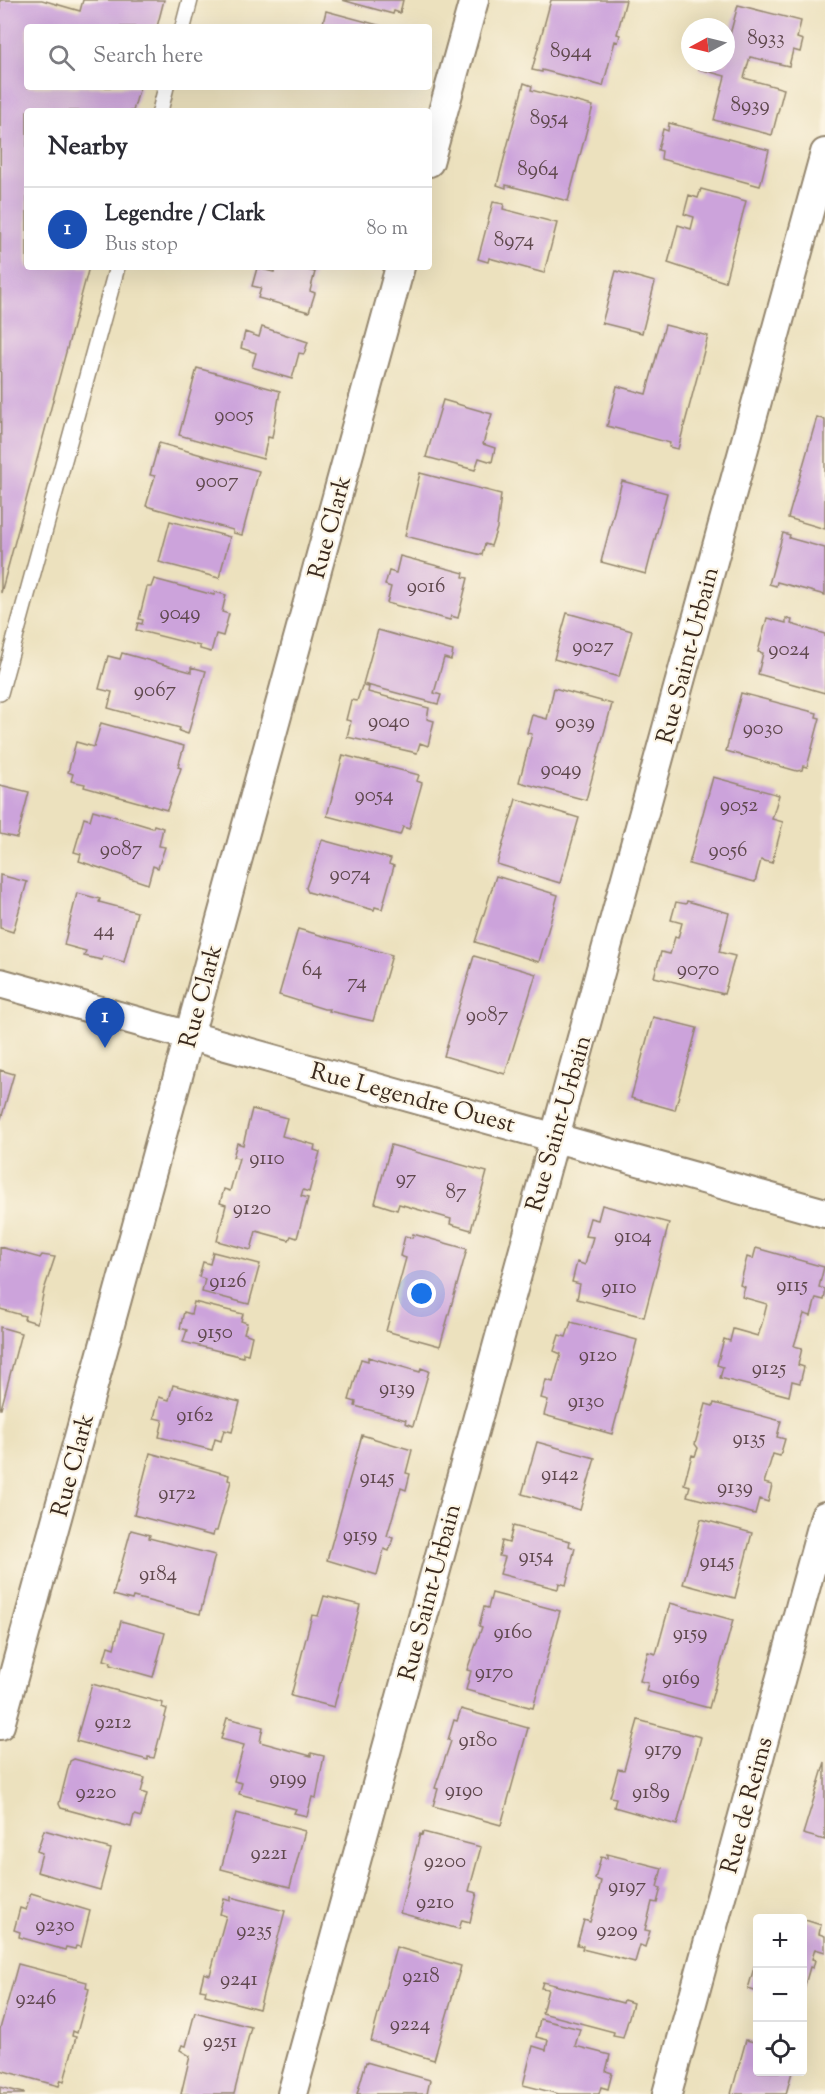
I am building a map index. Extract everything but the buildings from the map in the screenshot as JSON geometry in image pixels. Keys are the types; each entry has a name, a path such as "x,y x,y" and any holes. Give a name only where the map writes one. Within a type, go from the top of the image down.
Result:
{"street":[{"path":"432,151 474,0"},
{"name":"Rue Saint-Urbain","path":"292,2094 825,153"},
{"name":"Rue Clark","path":"0,1725 399,270"},
{"name":"Rue Legendre Ouest","path":"0,983 825,1213"},
{"name":"Rue de Reims","path":"667,2094 825,1516"}],"lane":[{"path":"184,24 190,0"},
{"path":"161,108 165,90"},
{"path":"0,693 6,651 116,270"}],"place":[{"name":"Legendre / Clark","path":"105,1048"}]}
